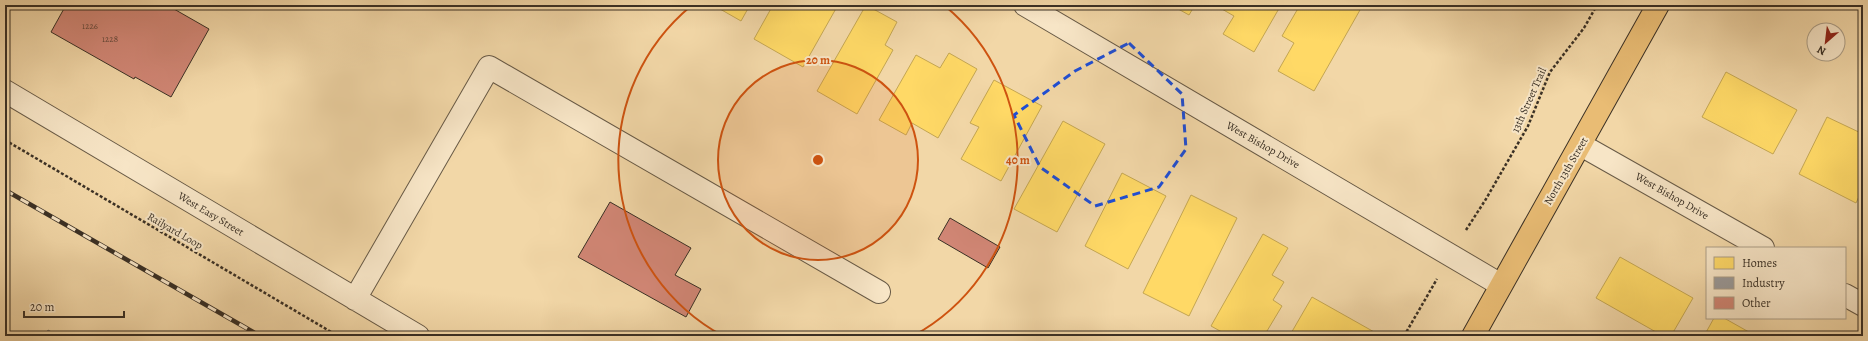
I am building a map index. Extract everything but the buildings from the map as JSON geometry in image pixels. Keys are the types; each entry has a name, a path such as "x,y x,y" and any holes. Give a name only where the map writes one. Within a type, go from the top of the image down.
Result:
{"main road":[{"name":"North 13th Street","path":"1473,336 1658,5"}],"street":[{"name":"West Bishop Drive","path":"1025,5 1501,285"},
{"path":"355,299 489,67 879,292"},
{"name":"West Easy Street","path":"5,91 418,336"},
{"name":"West Bishop Drive","path":"1581,145 1761,247"},
{"path":"1846,296 1863,305"}],"path":[{"name":"13th Street Trail","path":"1468,226 1486,199 1528,126 1550,72 1584,28 1597,5"},
{"name":"Railyard Loop","path":"5,140 338,336"},
{"path":"1404,336 1434,285"}],"highlighted area":[{"path":"1129,43 1182,94 1186,149 1159,187 1095,206 1040,167 1014,115 1075,71"}],"railway":[{"path":"5,190 260,336"}]}
